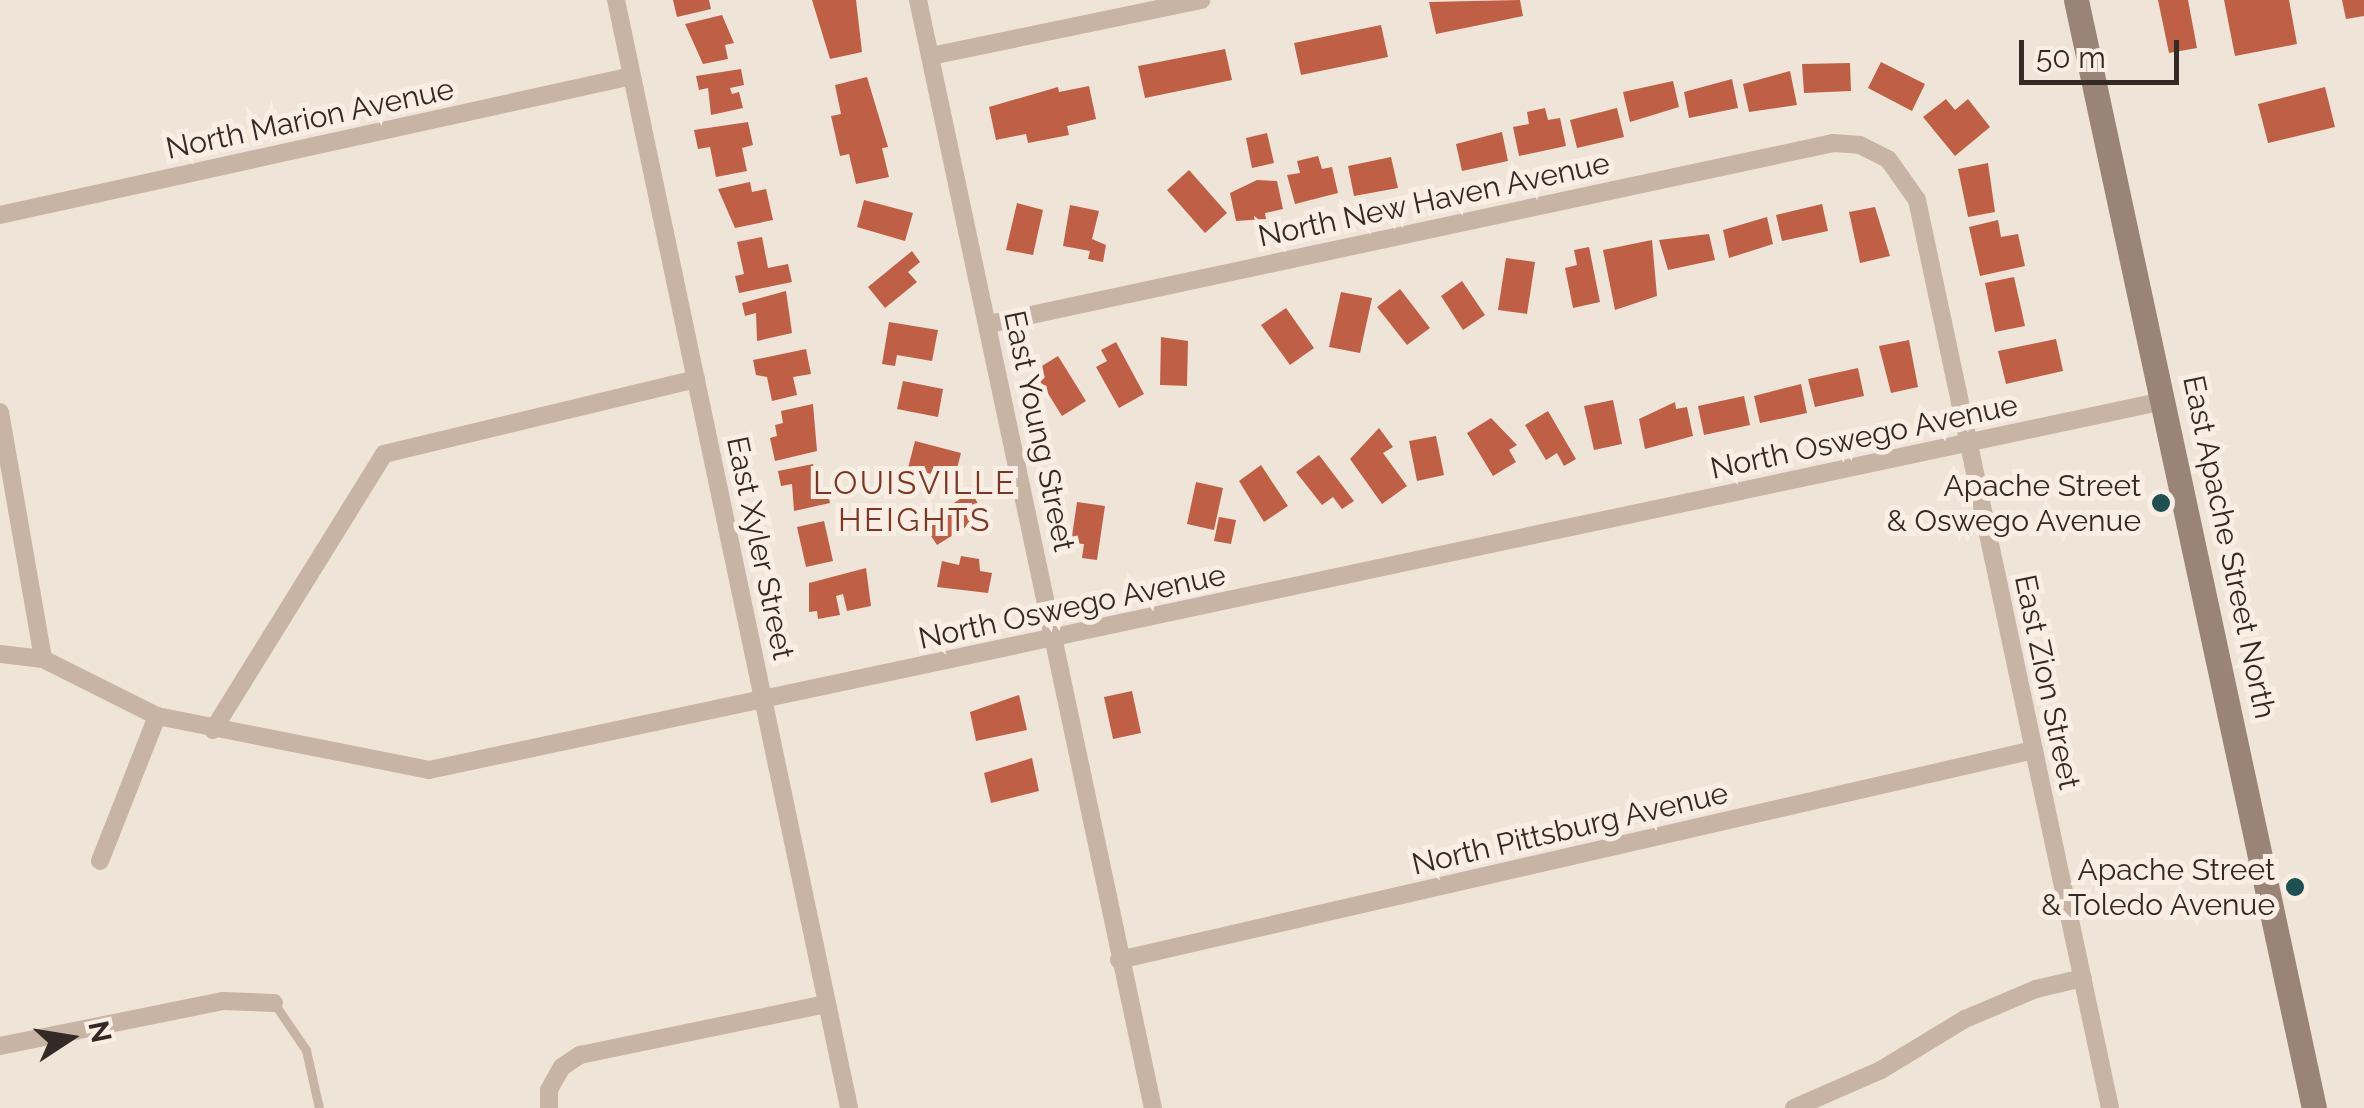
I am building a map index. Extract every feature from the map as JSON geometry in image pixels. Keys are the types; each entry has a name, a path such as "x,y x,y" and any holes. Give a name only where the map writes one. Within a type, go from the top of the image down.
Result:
{"main road":[{"name":"East Apache Street North","path":"2076,0 2314,1108"}],"street":[{"name":"East Xyler Street","path":"616,0 849,1108"},
{"name":"East Young Street","path":"918,0 990,324 1118,960 1153,1108"},
{"path":"931,56 1201,0"},
{"name":"North Marion Avenue","path":"0,215 632,76"},
{"name":"North New Haven Avenue","path":"990,324 1833,142 1860,145 1888,159"},
{"name":"East Zion Street","path":"1888,159 1917,200 2110,1108"},
{"path":"213,730 384,454 696,379"},
{"name":"North Oswego Avenue","path":"0,654 43,660 157,716 429,770 2164,401"},
{"path":"0,412 43,660"},
{"path":"100,861 157,716"},
{"name":"North Pittsburg Avenue","path":"1118,960 2034,750"},
{"path":"1794,1108 1851,1086 1965,1019 2082,978"},
{"path":"0,1046 224,1000 274,1003"},
{"path":"549,1108 549,1090 562,1067 580,1055 827,1004"}],"lane":[{"path":"274,1003 306,1050 319,1108"}],"building":[{"path":"673,0 709,0 711,9 677,17"},
{"path":"812,0 856,0 862,52 830,59"},
{"path":"1520,0 1523,16 1436,34 1429,2"},
{"path":"2158,0 2188,0 2197,48 2169,53"},
{"path":"2224,0 2289,0 2297,44 2235,56"},
{"path":"2342,0 2364,0 2364,16 2346,19"},
{"path":"722,15 734,43 725,45 728,59 703,64 685,24"},
{"path":"1381,25 1388,57 1301,75 1294,43"},
{"path":"1225,49 1232,80 1145,98 1138,66"},
{"path":"1881,62 1925,84 1912,111 1868,88"},
{"path":"1850,63 1851,91 1804,93 1802,64"},
{"path":"741,69 744,85 730,88 732,94 739,92 743,108 711,115 708,88 699,90 696,76"},
{"path":"1790,71 1797,105 1749,112 1743,84"},
{"path":"867,77 888,147 882,148 889,177 856,184 849,154 840,156 831,116 841,114 835,85"},
{"path":"1732,79 1738,108 1689,118 1684,92"},
{"path":"1673,81 1679,107 1630,122 1623,92"},
{"path":"1089,86 1096,119 1067,126 1069,135 1028,143 1026,134 996,140 989,107 1058,87 1059,92"},
{"path":"2325,87 2335,127 2268,143 2258,104"},
{"path":"1946,99 1955,110 1968,99 1990,127 1955,156 1923,117"},
{"path":"1545,108 1548,120 1560,118 1566,146 1519,156 1513,127 1529,124 1527,112"},
{"path":"1617,108 1624,137 1577,148 1570,120"},
{"path":"748,122 753,145 742,148 747,171 716,177 710,147 698,149 694,130"},
{"path":"1502,132 1508,161 1462,171 1456,144"},
{"path":"1267,133 1274,163 1252,168 1246,138"},
{"path":"1318,156 1322,169 1332,167 1338,193 1295,204 1287,175 1300,173 1297,161"},
{"path":"1391,157 1398,188 1354,196 1348,166"},
{"path":"1988,163 1995,212 1968,217 1958,169"},
{"path":"1189,170 1227,213 1205,233 1167,190"},
{"path":"1257,180 1277,181 1283,209 1265,213 1266,219 1236,221 1230,193"},
{"path":"750,182 752,192 766,189 773,220 735,228 718,189"},
{"path":"864,200 913,213 905,241 857,227"},
{"path":"1017,203 1043,210 1033,255 1006,250"},
{"path":"1822,204 1828,231 1782,241 1776,215"},
{"path":"1070,205 1099,211 1092,239 1106,245 1103,262 1088,259 1090,251 1063,246"},
{"path":"1875,207 1890,256 1860,263 1849,212"},
{"path":"1767,217 1773,244 1729,258 1723,230"},
{"path":"1998,220 2001,237 2018,234 2025,266 1980,276 1969,227"},
{"path":"1709,234 1715,260 1668,270 1659,240"},
{"path":"762,237 768,268 788,264 792,282 739,293 735,276 744,274 737,242"},
{"path":"1652,240 1657,296 1615,310 1603,250"},
{"path":"1589,247 1600,302 1573,308 1565,268 1577,265 1574,250"},
{"path":"912,251 920,262 908,272 917,282 885,308 868,287"},
{"path":"1506,258 1535,262 1527,314 1498,310"},
{"path":"2014,277 2025,326 1995,332 1985,283"},
{"path":"1462,281 1485,315 1463,330 1441,296"},
{"path":"1400,289 1430,328 1407,345 1377,307"},
{"path":"786,291 792,333 757,341 756,313 745,316 742,303"},
{"path":"1341,292 1372,298 1360,353 1329,347"},
{"path":"1286,308 1314,348 1290,365 1261,325"},
{"path":"889,322 938,330 932,361 897,355 895,366 882,364"},
{"path":"1161,337 1188,341 1187,386 1160,385"},
{"path":"2056,339 2063,371 2006,384 1998,351"},
{"path":"1909,340 1918,387 1891,393 1879,346"},
{"path":"1116,342 1144,394 1119,408 1096,367 1107,361 1101,350"},
{"path":"806,349 811,374 793,377 797,395 772,401 767,377 756,375 753,360"},
{"path":"1058,356 1086,401 1062,416 1034,371"},
{"path":"1858,368 1864,396 1815,407 1808,379"},
{"path":"903,381 943,389 938,417 897,409"},
{"path":"1801,384 1807,413 1760,423 1754,396"},
{"path":"1744,396 1750,425 1704,435 1698,406"},
{"path":"1613,400 1622,444 1594,450 1584,406"},
{"path":"1675,402 1676,409 1687,407 1693,436 1645,449 1639,419"},
{"path":"813,404 817,451 775,461 770,438 777,436 775,425 783,423 781,411"},
{"path":"1548,411 1576,459 1564,466 1557,453 1546,460 1525,425"},
{"path":"1491,418 1517,445 1509,450 1516,462 1493,476 1467,433"},
{"path":"1379,428 1393,447 1383,453 1407,486 1382,504 1350,459"},
{"path":"1436,436 1444,475 1417,481 1409,441"},
{"path":"915,441 961,453 954,480 908,468"},
{"path":"1319,455 1354,501 1342,509 1333,497 1322,505 1296,472"},
{"path":"813,464 819,491 827,489 830,503 794,511 792,484 781,486 778,471"},
{"path":"1261,465 1288,506 1264,522 1239,481"},
{"path":"1196,482 1223,488 1214,530 1187,524"},
{"path":"972,492 978,504 965,513 971,524 937,545 922,522"},
{"path":"1077,502 1105,506 1097,560 1082,558 1084,544 1071,543"},
{"path":"1219,517 1236,520 1231,544 1214,541"},
{"path":"824,521 833,561 806,567 797,527"},
{"path":"961,556 979,559 980,571 992,573 988,593 937,587 942,561 959,565"},
{"path":"866,568 871,606 847,611 843,594 836,596 840,615 818,619 817,611 809,612 809,583"},
{"path":"1132,691 1141,733 1113,739 1104,697"},
{"path":"1019,695 1027,730 976,741 970,712"},
{"path":"1032,758 1039,791 991,803 984,773"}],"place":[{"name":"Apache Street & Oswego Avenue","path":"2161,503"},
{"name":"Apache Street & Toledo Avenue","path":"2295,887"}],"district":[{"name":"LOUISVILLE HEIGHTS","path":"915,502"}]}
